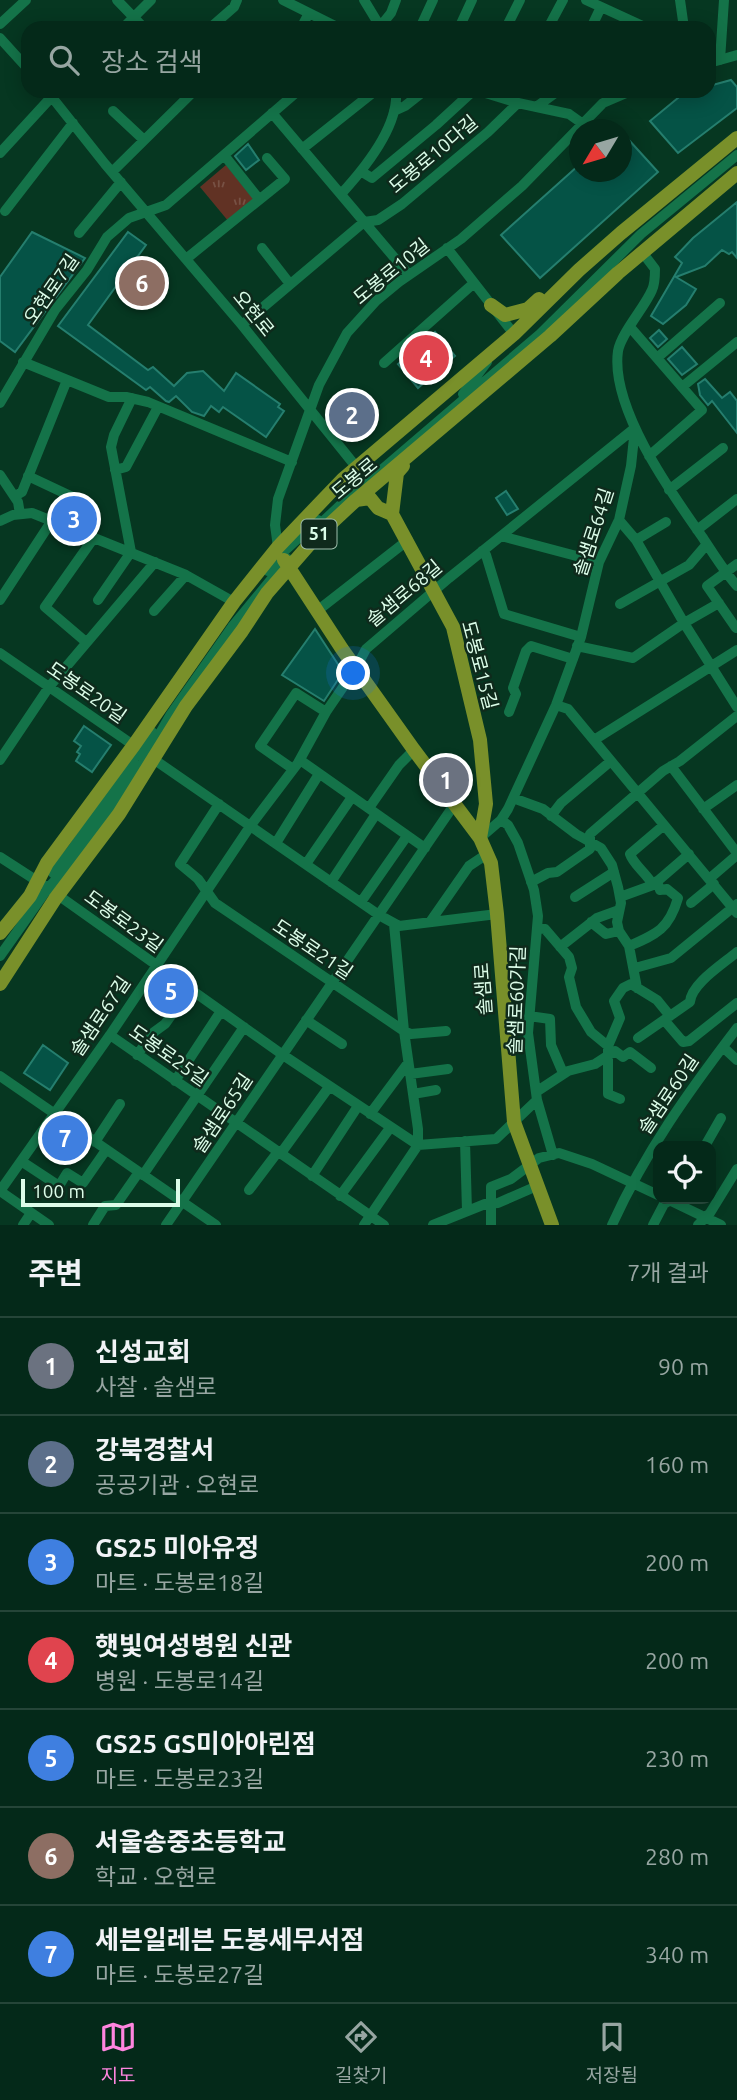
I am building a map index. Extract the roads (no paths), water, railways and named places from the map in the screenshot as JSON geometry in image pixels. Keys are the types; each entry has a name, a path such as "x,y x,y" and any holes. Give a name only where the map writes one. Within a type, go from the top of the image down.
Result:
{"main road":[{"name":"도봉로","path":"0,984 47,888 119,814 144,753 234,602 283,558 357,468 514,334 614,239 737,138"},
{"name":"도봉로","path":"47,888 47,863 186,706 267,593 283,558 315,538 408,452 435,435 642,252 737,173"},
{"path":"491,305 505,315 528,309 577,265 614,239"},
{"path":"356,500 370,498 378,508 392,514 397,473 408,452"},
{"name":"도봉로15길","path":"392,514 453,627 480,740 486,804 480,838"},
{"name":"솔샘로","path":"283,558 356,668 480,838 491,863 514,1122 552,1225"},
{"name":"도봉로","path":"0,933 30,896 47,888"}],"street":[{"path":"0,24 26,0"},
{"path":"117,0 137,21"},
{"path":"131,21 151,0"},
{"path":"218,21 237,0"},
{"path":"283,0 325,21"},
{"path":"384,21 397,0"},
{"path":"423,21 433,0"},
{"path":"462,21 472,0"},
{"path":"510,21 520,0"},
{"path":"552,21 563,0"},
{"path":"586,0 632,21"},
{"path":"681,0 683,21"},
{"path":"716,50 724,0"},
{"path":"368,2 377,21"},
{"path":"594,21 601,7"},
{"path":"305,21 309,13"},
{"path":"0,38 21,61"},
{"path":"716,61 737,55"},
{"path":"0,153 48,98"},
{"name":"오현로","path":"56,98 112,172 242,325 357,468"},
{"path":"112,172 187,98"},
{"name":"오현로7길","path":"0,403 55,310 87,270 107,237 129,218 166,205 289,98"},
{"path":"302,149 366,98"},
{"path":"341,194 362,172 393,117 395,98"},
{"path":"394,111 415,98"},
{"name":"도봉로10다길","path":"362,172 372,178 465,98"},
{"name":"도봉로10다길","path":"502,98 569,114 576,119"},
{"path":"536,107 548,98"},
{"name":"도봉로10길","path":"588,119 603,103 615,98"},
{"name":"도봉로10다길","path":"242,325 364,222 378,220 402,204 518,103"},
{"path":"113,111 145,141"},
{"path":"272,113 409,275"},
{"path":"5,211 73,123"},
{"name":"도봉로10길","path":"283,558 276,512 278,499 319,385 347,333 376,301 447,248 522,186 569,138"},
{"path":"283,558 370,474 556,311 639,230 737,146"},
{"path":"224,155 259,199"},
{"path":"283,558 387,464 408,452 540,334 641,234 737,155"},
{"path":"186,259 285,179 267,158"},
{"path":"79,233 121,182"},
{"path":"262,248 290,284"},
{"path":"447,248 514,334"},
{"path":"642,252 655,269 653,289 618,349 621,384 635,428 649,456 725,573 737,586"},
{"path":"384,363 474,283"},
{"path":"657,358 720,303"},
{"path":"630,327 702,410 649,456"},
{"path":"682,387 737,342"},
{"path":"462,395 502,344"},
{"path":"23,362 109,397 148,402 292,462"},
{"path":"15,496 22,492 67,380"},
{"path":"98,600 131,552 111,447 132,398"},
{"path":"115,470 126,467 158,407"},
{"path":"406,427 447,407"},
{"name":"솔샘로64길","path":"480,838 501,820 556,705 579,641 599,562 619,520 631,466 635,428"},
{"name":"솔샘로68길","path":"356,668 366,649 500,536 635,428"},
{"path":"669,490 723,448"},
{"path":"369,490 387,464"},
{"path":"0,475 15,496 20,514"},
{"path":"28,476 79,500"},
{"path":"697,530 737,499"},
{"path":"1,519 13,514 32,513 186,575 234,602"},
{"path":"619,520 636,540 737,707"},
{"path":"0,600 51,522"},
{"path":"636,540 666,522"},
{"path":"500,536 599,562"},
{"path":"86,642 45,607 93,539"},
{"path":"317,611 408,540"},
{"path":"620,604 689,565 707,544"},
{"path":"482,551 486,555 504,614 633,658 719,603"},
{"path":"0,760 4,745 49,687 155,562"},
{"path":"736,628 707,586 737,564"},
{"path":"154,611 186,575"},
{"path":"509,712 516,694 513,688 526,651 531,646 573,659"},
{"path":"594,740 737,650"},
{"name":"도봉로20길","path":"0,653 394,924"},
{"name":"솔샘로67길","path":"0,1191 110,1035 251,825 296,764 326,712 356,668"},
{"path":"326,712 296,693 260,746 320,774 425,848"},
{"path":"556,705 568,709 735,908 671,958 635,968"},
{"path":"531,882 548,873 557,872 590,849 590,834 637,793 737,716"},
{"path":"331,881 399,765 414,750"},
{"path":"551,816 561,803 611,761"},
{"path":"671,766 737,854 691,903"},
{"path":"276,843 320,774"},
{"path":"703,809 737,785"},
{"path":"306,864 352,797"},
{"path":"513,798 542,809 601,848 614,872 620,897 617,922 619,931 629,946 637,988"},
{"path":"207,890 180,863 219,804"},
{"name":"솔샘로65길","path":"166,1225 454,805"},
{"name":"솔샘로60가길","path":"501,820 508,825 518,843 531,882 538,916 528,1033 536,1096 553,1155"},
{"path":"629,946 659,933 673,914 678,898 667,889 660,890 645,872 632,862 630,854 664,825"},
{"path":"361,902 407,836"},
{"path":"430,922 470,866 487,854"},
{"path":"620,897 655,883 689,854"},
{"name":"도봉로23길","path":"0,857 282,1055 418,1145"},
{"path":"575,897 614,872"},
{"path":"0,946 47,888"},
{"path":"0,956 47,888"},
{"name":"도봉로21길","path":"207,890 215,903 404,1031"},
{"path":"619,910 609,912 591,922 560,947 569,957 572,968 569,977 576,1007 591,1032 608,1050 615,1051 622,1057 631,1052 651,1068"},
{"path":"367,1220 418,1145 394,924 399,926 497,914"},
{"path":"591,922 606,934 619,931"},
{"name":"솔샘로60가길","path":"537,928 545,929 560,947"},
{"path":"638,1038 690,1002 696,986 737,952"},
{"path":"620,1099 608,1094 608,1050 620,1018 614,1001 622,988 631,984 657,1000 683,1042 689,1041 737,1003"},
{"path":"137,1055 190,989"},
{"path":"175,1082 221,1011"},
{"path":"530,1016 550,1019 551,1045 563,1073"},
{"path":"306,1020 342,1044"},
{"path":"93,1225 105,1206 116,1205 173,1132 244,1027"},
{"name":"솔샘로60길","path":"612,1225 631,1182 677,1109 737,1028"},
{"path":"404,1031 411,1034 446,1031"},
{"name":"도봉로25길","path":"110,1035 340,1196 367,1220 384,1225"},
{"path":"723,1046 737,1060"},
{"path":"418,1145 496,1139 536,1096 563,1073 595,1064 608,1050"},
{"path":"370,1114 409,1069 448,1069"},
{"path":"0,1076 216,1225"},
{"path":"249,1190 277,1153 284,1149 329,1087"},
{"path":"413,1094 436,1090"},
{"path":"95,1142 120,1104"},
{"path":"312,1176 358,1106"},
{"path":"708,1141 720,1118"},
{"path":"340,1196 390,1128"},
{"path":"465,1141 467,1211"},
{"path":"21,1161 59,1186 67,1173 83,1183 106,1150"},
{"path":"491,1225 491,1187 510,1179 539,1158 559,1153 573,1156 653,1193"},
{"path":"702,1221 710,1213 737,1169"},
{"path":"433,1225 467,1211 498,1203 537,1186"},
{"path":"0,1191 49,1225"},
{"path":"653,1225 664,1204"},
{"path":"677,1204 702,1221 721,1225"},
{"path":"23,1225 31,1213"}],"place":[{"name":"서울송중초등학교","path":"142,283"},
{"name":"햇빛여성병원 신관","path":"426,358"},
{"name":"강북경찰서","path":"352,415"},
{"name":"GS25 미아유정","path":"74,519"},
{"name":"신성교회","path":"446,780"},
{"name":"GS25 GS미아아린점","path":"171,991"},
{"name":"세븐일레븐 도봉세무서점","path":"65,1138"}]}
